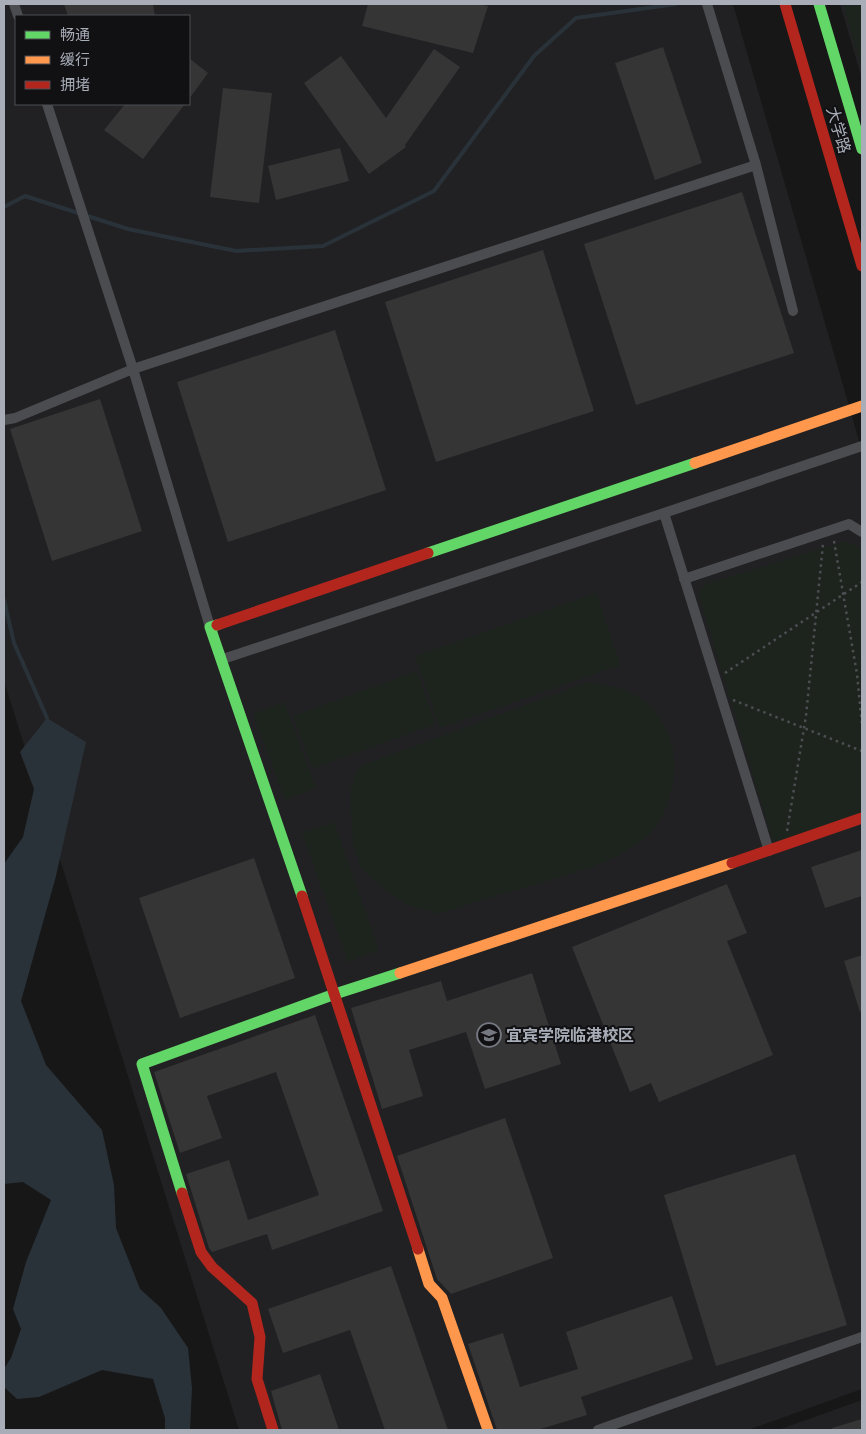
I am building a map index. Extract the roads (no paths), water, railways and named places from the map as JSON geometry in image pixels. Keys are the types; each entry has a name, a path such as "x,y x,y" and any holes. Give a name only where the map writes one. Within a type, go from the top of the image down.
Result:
{"street":[{"path":"707,4 756,165 793,311"},
{"name":"大学路","path":"785,4 862,266"},
{"name":"大学路","path":"819,4 862,149"},
{"path":"46,105 133,369 210,627 223,659 335,994 428,1284 442,1298 488,1430"},
{"path":"4,420 15,418 133,369 756,165"},
{"path":"210,627 862,406"},
{"path":"223,659 862,446"},
{"path":"664,513 768,851"},
{"path":"684,579 849,524 862,532"},
{"path":"273,1430 257,1379 260,1337 252,1303 212,1266 201,1252 142,1064 335,994 784,846 862,818"},
{"path":"598,1430 862,1337"}],"waterway":[{"path":"4,207 25,196 128,229 236,251 323,246 434,191 534,56 576,18 676,4"},
{"path":"4,600 14,643 47,718"}],"place":[{"name":"宜宾学院临港校区","path":"489,1035"}]}
